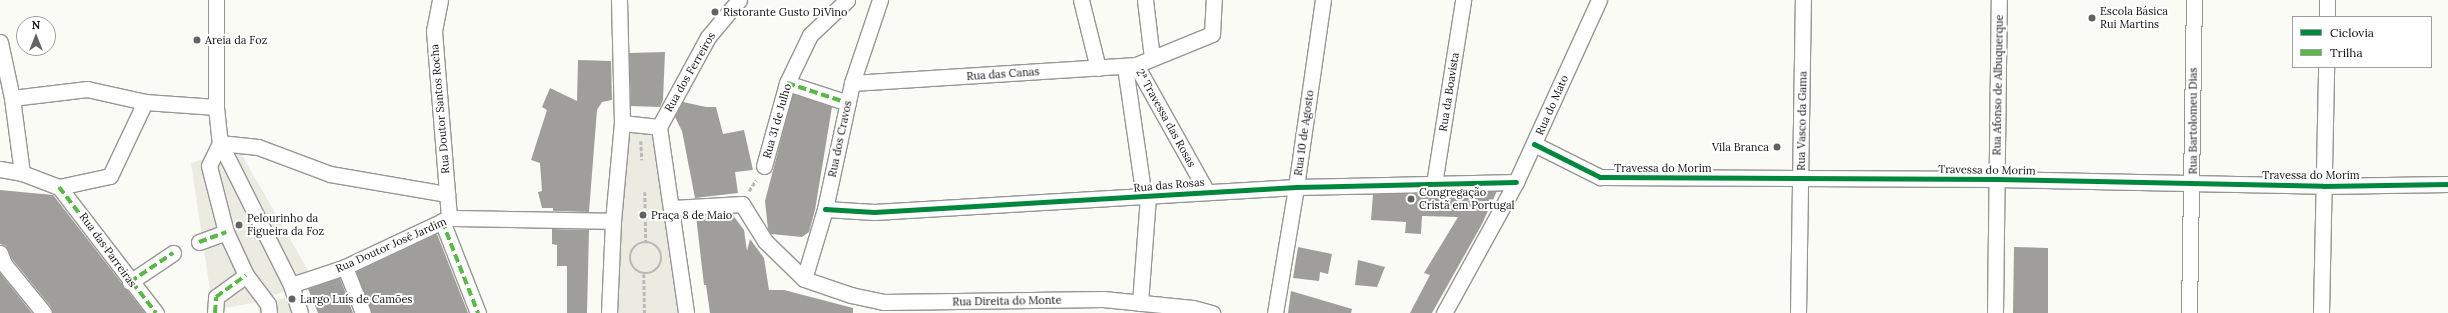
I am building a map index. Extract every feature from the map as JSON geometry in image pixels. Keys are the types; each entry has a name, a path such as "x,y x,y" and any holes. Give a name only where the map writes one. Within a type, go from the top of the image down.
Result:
{"street":[{"path":"216,0 216,107 220,143 291,285 300,313"},
{"name":"Rua Doutor Santos Rocha","path":"440,0 434,31 447,194 446,219 478,313"},
{"path":"609,313 613,221 622,123 619,0"},
{"name":"Rua dos Ferreiros","path":"659,127 708,37 739,0"},
{"name":"Rua 31 de Julho","path":"764,166 787,83 810,35 847,0"},
{"name":"Rua dos Cravos","path":"804,279 825,209 852,83 880,0"},
{"path":"1081,0 1098,68"},
{"path":"1145,0 1152,58"},
{"name":"Rua das Canas","path":"852,83 1130,66 1212,34 1214,0"},
{"name":"Rua 10 de Agosto","path":"1275,313 1296,187 1323,0"},
{"name":"Rua da Boavista","path":"1434,184 1463,0"},
{"name":"Rua do Mato","path":"1444,313 1516,182 1599,0"},
{"name":"Rua Vasco da Gama","path":"1798,313 1803,0"},
{"name":"Rua Afonso de Albuquerque","path":"1995,313 1999,0"},
{"name":"Rua Bartolomeu Dias","path":"2189,313 2194,0"},
{"path":"2327,0 2327,16"},
{"path":"0,42 12,98 22,173"},
{"path":"1130,66 1146,198 1140,303"},
{"name":"2ª Travessa das Rosas","path":"1130,66 1207,192"},
{"path":"2321,313 2322,186 2326,68"},
{"path":"787,83 848,103"},
{"path":"12,98 87,89 145,102 216,107"},
{"path":"0,170 22,173 59,187 110,176 145,102"},
{"path":"622,123 659,127 673,208 686,313"},
{"path":"220,143 258,146 330,174 447,194"},
{"path":"220,143 209,166 226,232 246,275 268,308"},
{"name":"Travessa do Morim","path":"1534,144 1600,177 1997,180 2322,186 2448,184"},
{"name":"Rua das Rosas","path":"825,209 874,212 1146,198 1207,192 1296,187 1516,182"},
{"name":"Rua das Parreiras","path":"59,187 130,282 156,313"},
{"path":"673,208 742,204 766,241 804,279"},
{"name":"Rua Doutor José Jardim","path":"291,285 345,267 446,219 613,221"},
{"path":"198,242 226,232"},
{"path":"0,253 4,264 44,313"},
{"path":"130,282 173,253"},
{"path":"345,267 363,313"},
{"path":"215,313 216,297 246,275"},
{"name":"Rua Direita do Monte","path":"804,279 851,295 884,302 1103,299 1193,308 1212,313"}],"path":[{"path":"742,204 764,166"},
{"path":"645,192 646,243"},
{"path":"646,243 656,246 662,258 659,268 644,274 635,269 630,259 633,249 646,243"},
{"path":"644,274 645,313"}],"shaded area":[{"name":"Praça 8 de Maio","path":"622,123 659,127 688,313 609,313"},
{"path":"238,148 313,279 259,302 213,310 191,163"},
{"name":"Largo Luís de Camões","path":"298,293 306,313 259,313 258,307"}],"building":[{"path":"665,52 663,100 660,107 631,106 629,53"},
{"path":"578,60 611,61 612,100 602,102 597,110 589,212 553,211 553,208 542,208 538,192 542,191 540,163 531,160 547,110 542,107 550,88 577,101"},
{"path":"793,94 832,107 815,210 809,232 802,237 771,234 768,229 765,201"},
{"path":"683,102 706,107 716,107 723,134 744,130 753,170 735,172 738,193 695,198 682,131 675,117"},
{"path":"0,190 53,195 145,313 53,313 51,307 12,259 6,246 0,244"},
{"path":"1497,191 1482,224 1432,313 1410,313 1430,275 1424,273 1458,217 1422,216 1421,234 1405,233 1406,222 1371,220 1373,194"},
{"path":"732,214 744,230 747,251 750,239 764,258 769,290 784,290 853,308 853,313 710,313 706,285 704,285 696,216"},
{"path":"552,229 589,230 587,313 567,313 567,266 557,266 557,245 552,244"},
{"path":"437,234 468,313 372,313 356,272"},
{"path":"1298,247 1332,254 1328,274 1320,272 1319,281 1293,278"},
{"path":"2014,247 2048,248 2048,313 2013,313"},
{"path":"1358,260 1385,267 1377,287 1355,285"},
{"path":"0,273 32,313 0,313"},
{"path":"340,278 353,313 318,313 308,289"},
{"path":"1291,291 1352,309 1351,313 1288,313"}],"marked path":[{"path":"787,83 848,103"},
{"path":"59,187 156,313"},
{"path":"442,221 478,313"},
{"path":"199,242 226,232"},
{"path":"130,282 173,253"},
{"path":"215,313 216,297 246,275"}],"cycle path":[{"path":"1534,144 1600,177 1997,179 2323,186 2448,184"},
{"path":"825,209 874,212 1296,187 1516,182"}],"place":[{"name":"Ristorante Gusto DiVino","path":"715,12"},
{"name":"Escola Básica Rui Martins","path":"2092,18"},
{"name":"Areia da Foz","path":"197,40"},
{"name":"Vila Branca","path":"1777,147"},
{"name":"Congregação Cristã em Portugal","path":"1411,199"},
{"name":"Praça 8 de Maio","path":"643,215"},
{"name":"Pelourinho da Figueira da Foz","path":"239,225"},
{"name":"Largo Luís de Camões","path":"292,299"}]}
